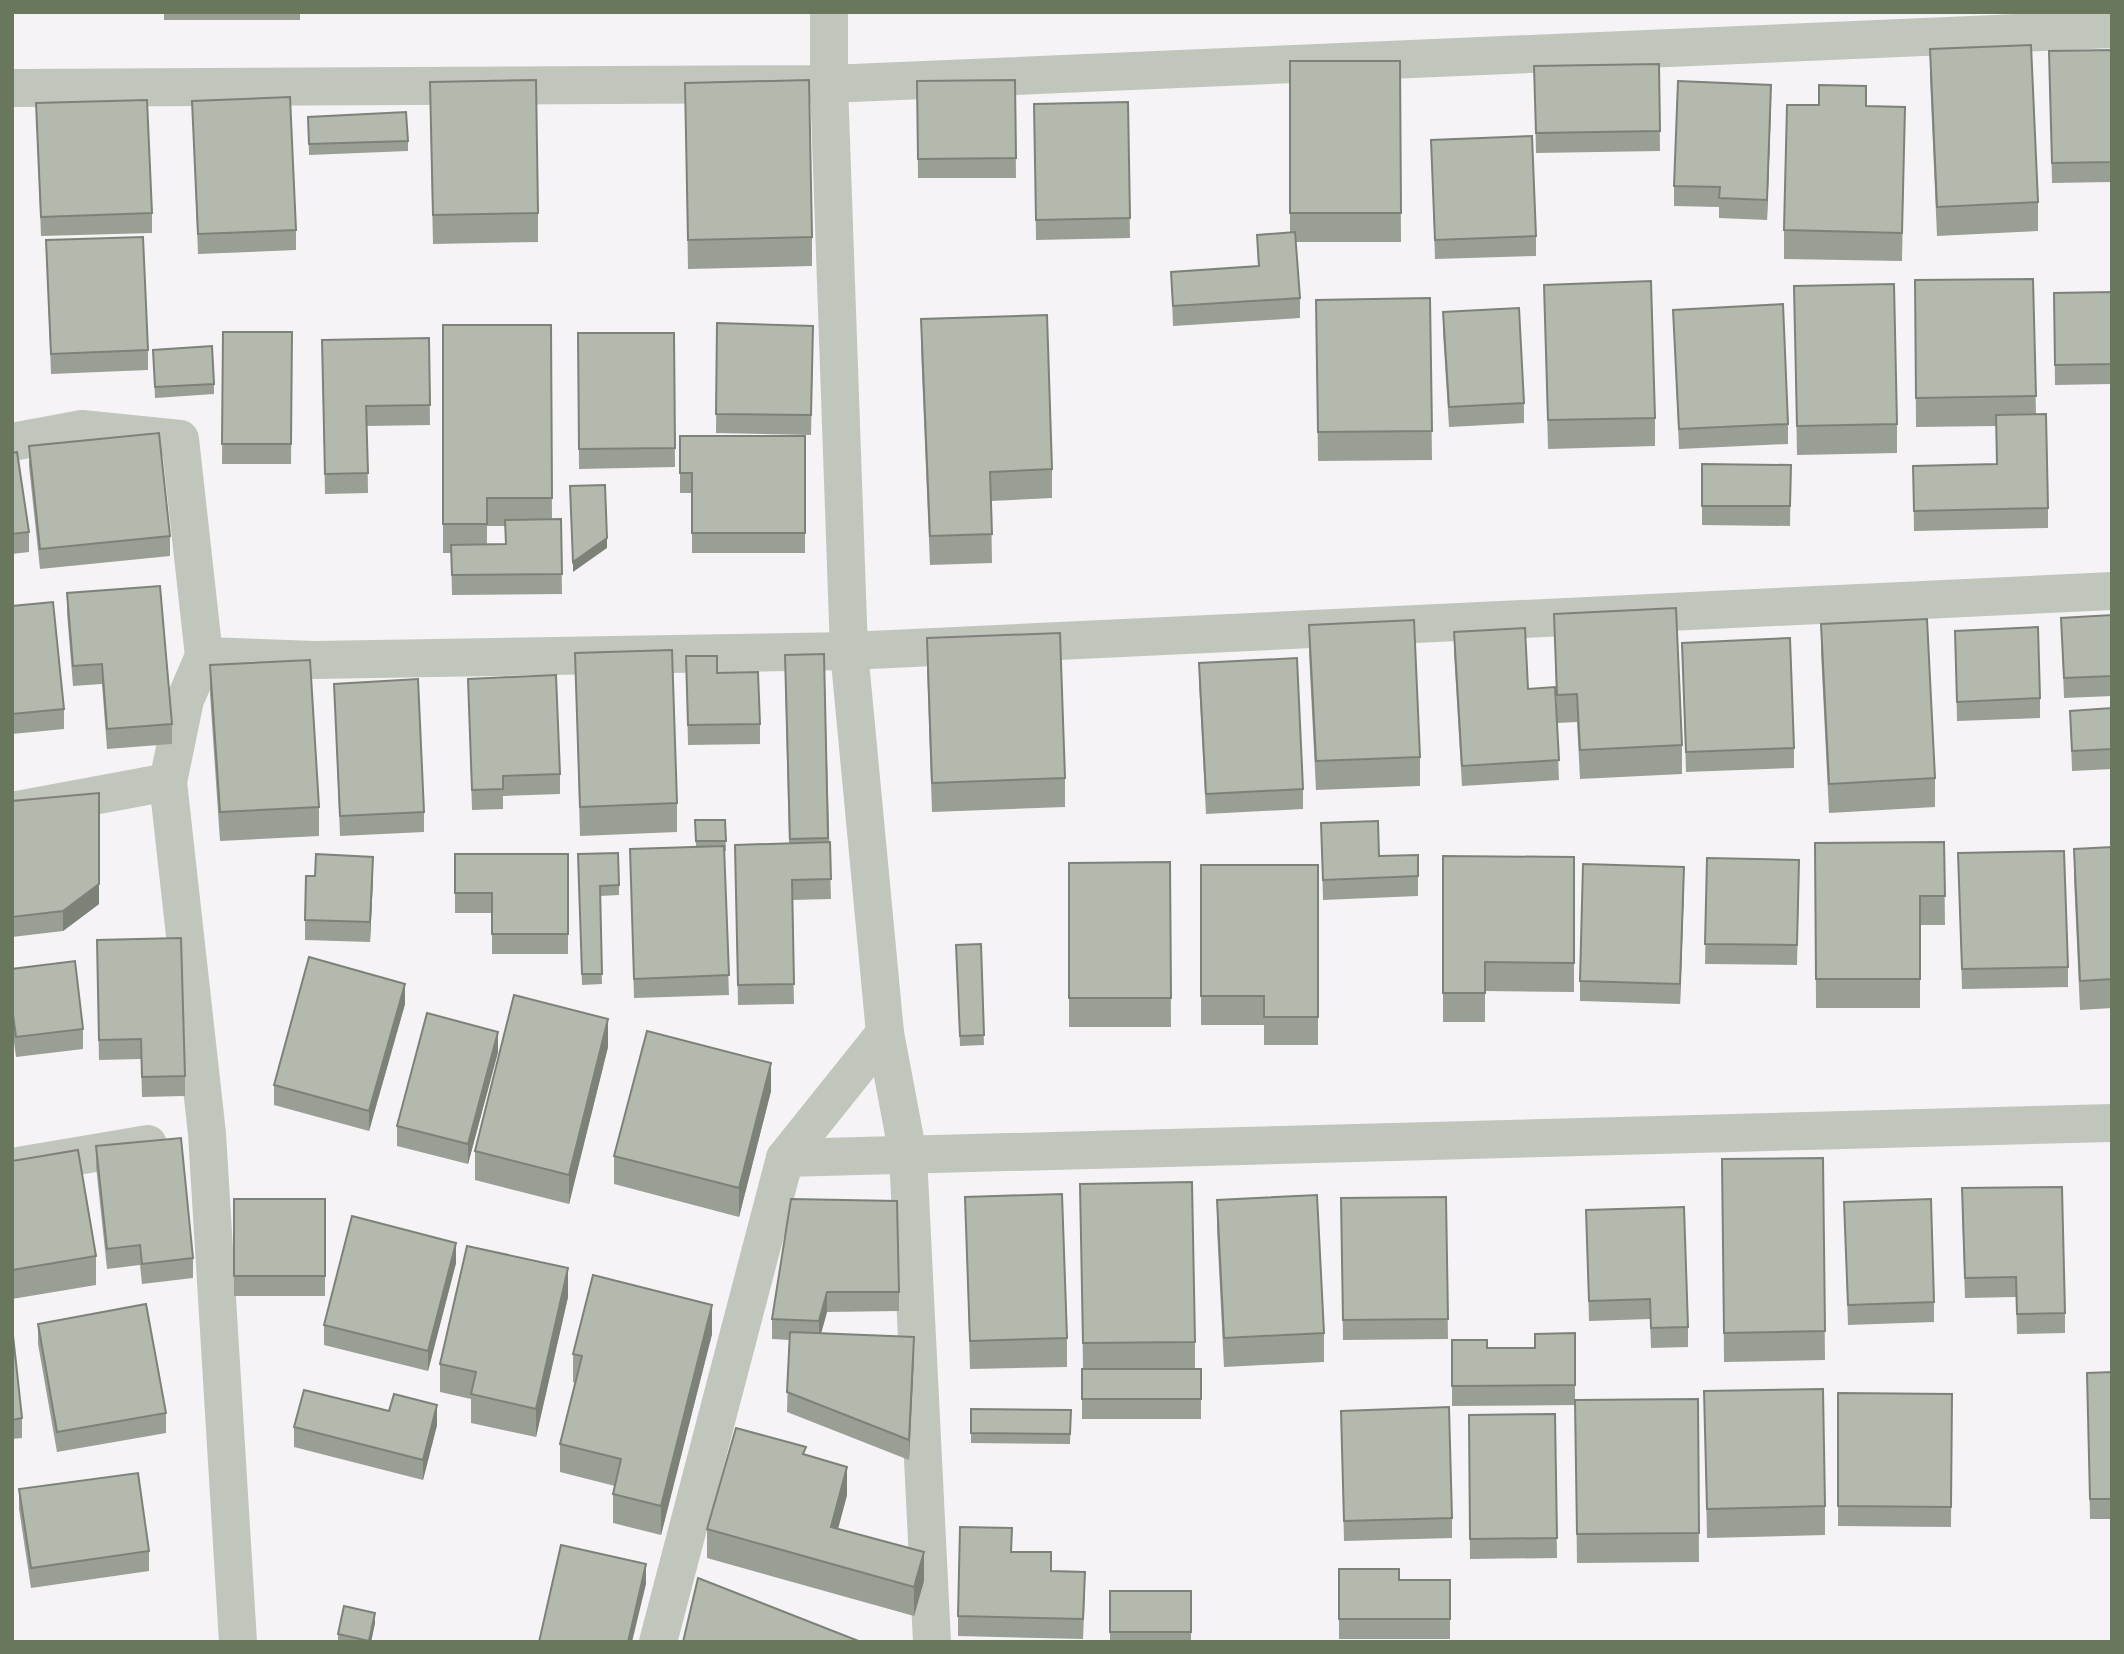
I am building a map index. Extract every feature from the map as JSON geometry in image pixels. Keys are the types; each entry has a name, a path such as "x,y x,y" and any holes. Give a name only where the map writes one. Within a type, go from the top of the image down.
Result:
{"street":[{"path":"829,12 829,84 849,651 885,1032 908,1155 932,1642"},
{"path":"12,88 829,84 2112,29"},
{"path":"12,442 82,429 180,439 204,656 185,700 168,782 207,1134 240,1641"},
{"path":"204,656 315,660 849,651 2112,591"},
{"path":"12,811 168,782"},
{"path":"658,1642 785,1158 885,1032"},
{"path":"785,1158 2112,1123"},
{"path":"12,1167 207,1134"}],"building":[{"path":"2031,45 2038,202 1937,207 1930,49"},
{"path":"2112,50 2112,162 2052,163 2049,51"},
{"path":"1290,61 1400,61 1401,213 1290,213"},
{"path":"1659,64 1660,131 1536,133 1534,66"},
{"path":"536,80 538,213 433,215 430,82"},
{"path":"809,80 812,237 688,240 685,83"},
{"path":"1015,80 1016,158 918,159 917,81"},
{"path":"1678,81 1771,85 1767,200 1719,198 1720,187 1674,186"},
{"path":"1819,85 1866,86 1866,106 1905,107 1902,233 1784,230 1787,105 1819,105"},
{"path":"290,97 296,230 198,234 192,101"},
{"path":"147,100 152,213 41,217 36,103"},
{"path":"1128,102 1130,218 1036,220 1034,104"},
{"path":"406,112 408,141 309,144 308,117"},
{"path":"1532,136 1536,236 1435,240 1431,140"},
{"path":"1295,232 1300,298 1173,306 1171,272 1259,266 1257,235"},
{"path":"143,237 148,350 51,354 46,240"},
{"path":"2033,279 2036,396 1916,398 1915,280"},
{"path":"1651,281 1655,418 1548,420 1544,285"},
{"path":"1894,284 1897,424 1797,426 1794,286"},
{"path":"2112,292 2112,364 2055,365 2054,293"},
{"path":"1430,298 1432,431 1318,432 1316,300"},
{"path":"1783,304 1788,424 1679,429 1673,310"},
{"path":"1519,308 1524,403 1449,407 1443,312"},
{"path":"1047,315 1052,469 990,472 992,534 930,536 921,319"},
{"path":"717,323 813,326 811,415 716,414"},
{"path":"443,325 551,325 552,498 487,498 487,524 443,524"},
{"path":"223,332 292,332 291,444 222,444"},
{"path":"578,333 674,333 675,448 579,449"},
{"path":"429,338 430,405 366,406 368,473 325,474 322,340"},
{"path":"212,346 214,384 155,387 153,350"},
{"path":"2046,414 2048,508 1914,511 1913,466 1997,464 1996,415"},
{"path":"159,433 170,536 40,549 29,446"},
{"path":"680,436 805,436 805,533 692,533 692,473 680,473"},
{"path":"17,452 29,532 12,534 12,453"},
{"path":"1702,464 1791,465 1790,506 1702,506"},
{"path":"605,485 607,538 573,562 570,486"},
{"path":"561,519 562,574 452,575 451,545 506,544 505,520"},
{"path":"160,586 172,724 107,729 102,664 73,666 67,593"},
{"path":"53,602 64,709 12,714 12,606"},
{"path":"1676,608 1682,745 1580,750 1577,694 1557,695 1554,614"},
{"path":"2112,615 2112,676 2064,678 2061,618"},
{"path":"1927,619 1935,778 1829,784 1821,624"},
{"path":"1414,620 1420,757 1316,761 1309,625"},
{"path":"2038,627 2040,698 1957,702 1955,631"},
{"path":"1525,628 1528,689 1555,687 1559,760 1462,766 1454,632"},
{"path":"1060,633 1065,778 932,783 927,638"},
{"path":"1790,638 1794,748 1686,752 1682,643"},
{"path":"672,650 677,803 580,807 575,653"},
{"path":"824,654 828,838 790,839 785,655"},
{"path":"686,656 717,656 717,673 758,672 760,724 688,725"},
{"path":"1297,658 1303,789 1206,794 1199,663"},
{"path":"310,660 319,807 220,812 210,665"},
{"path":"556,675 560,774 503,776 503,789 472,790 468,679"},
{"path":"418,679 424,812 340,816 334,684"},
{"path":"2112,708 2112,749 2072,751 2070,711"},
{"path":"99,793 99,884 63,911 12,917 12,801"},
{"path":"695,820 725,820 726,841 696,841"},
{"path":"1378,821 1379,856 1418,855 1418,876 1323,880 1321,823"},
{"path":"830,842 831,879 792,880 794,984 738,985 735,845"},
{"path":"1944,842 1945,896 1920,896 1920,979 1816,979 1815,843"},
{"path":"724,846 729,975 634,979 630,849"},
{"path":"2112,847 2112,979 2080,981 2074,849"},
{"path":"2064,851 2068,967 1962,969 1958,853"},
{"path":"618,853 619,885 600,886 602,974 582,974 578,854"},
{"path":"316,854 373,857 370,922 305,920 306,876 315,876"},
{"path":"455,854 568,854 568,934 492,934 492,893 455,893"},
{"path":"1443,856 1574,857 1574,963 1485,962 1485,993 1443,993"},
{"path":"1707,858 1799,860 1797,945 1705,944"},
{"path":"1170,862 1171,998 1069,998 1069,863"},
{"path":"1583,864 1684,867 1680,984 1580,981"},
{"path":"1201,865 1318,865 1318,1017 1264,1017 1264,996 1201,996"},
{"path":"181,938 185,1076 142,1077 141,1039 99,1040 97,940"},
{"path":"981,944 984,1035 960,1036 956,945"},
{"path":"309,957 405,984 369,1111 274,1085"},
{"path":"75,961 83,1029 16,1037 12,1007 12,969"},
{"path":"514,995 608,1019 569,1175 475,1151"},
{"path":"427,1013 498,1032 468,1144 397,1126"},
{"path":"647,1031 771,1063 739,1188 614,1156"},
{"path":"181,1138 193,1258 142,1264 140,1245 107,1249 96,1146"},
{"path":"78,1150 96,1256 12,1270 12,1161"},
{"path":"1823,1158 1825,1331 1724,1333 1722,1159"},
{"path":"1192,1182 1195,1342 1083,1343 1080,1184"},
{"path":"2062,1187 2065,1313 2017,1314 2016,1277 1965,1278 1962,1188"},
{"path":"1062,1194 1067,1338 970,1341 965,1197"},
{"path":"1317,1195 1324,1333 1224,1338 1217,1200"},
{"path":"1446,1197 1448,1319 1343,1320 1341,1198"},
{"path":"234,1199 325,1199 325,1276 234,1276"},
{"path":"791,1199 897,1201 899,1292 827,1292 819,1321 772,1319"},
{"path":"1931,1199 1934,1302 1848,1305 1844,1202"},
{"path":"1684,1207 1688,1327 1651,1328 1650,1299 1589,1301 1586,1210"},
{"path":"352,1216 456,1243 428,1351 324,1325"},
{"path":"467,1246 568,1268 536,1409 471,1394 476,1372 440,1364"},
{"path":"593,1275 712,1305 661,1506 613,1494 621,1459 560,1444 582,1356 573,1354"},
{"path":"146,1304 166,1413 57,1432 38,1324"},
{"path":"12,1326 22,1418 12,1420"},
{"path":"790,1332 914,1337 909,1440 787,1392"},
{"path":"1575,1333 1575,1385 1452,1386 1452,1340 1487,1340 1487,1348 1535,1348 1535,1334"},
{"path":"1082,1369 1201,1369 1201,1399 1082,1399"},
{"path":"2112,1372 2112,1499 2090,1499 2087,1373"},
{"path":"1823,1389 1825,1506 1707,1509 1704,1391"},
{"path":"304,1390 389,1411 394,1394 437,1405 423,1460 294,1427"},
{"path":"1838,1393 1952,1394 1951,1507 1838,1506"},
{"path":"1698,1399 1699,1533 1577,1534 1575,1400"},
{"path":"1449,1407 1452,1518 1344,1521 1341,1411"},
{"path":"971,1409 1071,1410 1070,1434 971,1433"},
{"path":"1555,1414 1557,1538 1470,1539 1469,1415"},
{"path":"736,1428 806,1447 803,1454 847,1467 831,1527 924,1552 914,1587 707,1529"},
{"path":"138,1473 149,1551 31,1568 19,1489"},
{"path":"960,1527 1012,1528 1011,1552 1051,1552 1051,1571 1085,1572 1083,1619 958,1616"},
{"path":"561,1545 646,1564 628,1642 539,1642"},
{"path":"1339,1569 1399,1569 1399,1580 1450,1580 1450,1619 1339,1619"},
{"path":"698,1578 861,1642 683,1642"},
{"path":"1110,1591 1191,1591 1191,1632 1110,1632"},
{"path":"344,1606 375,1613 369,1641 338,1634"}]}
